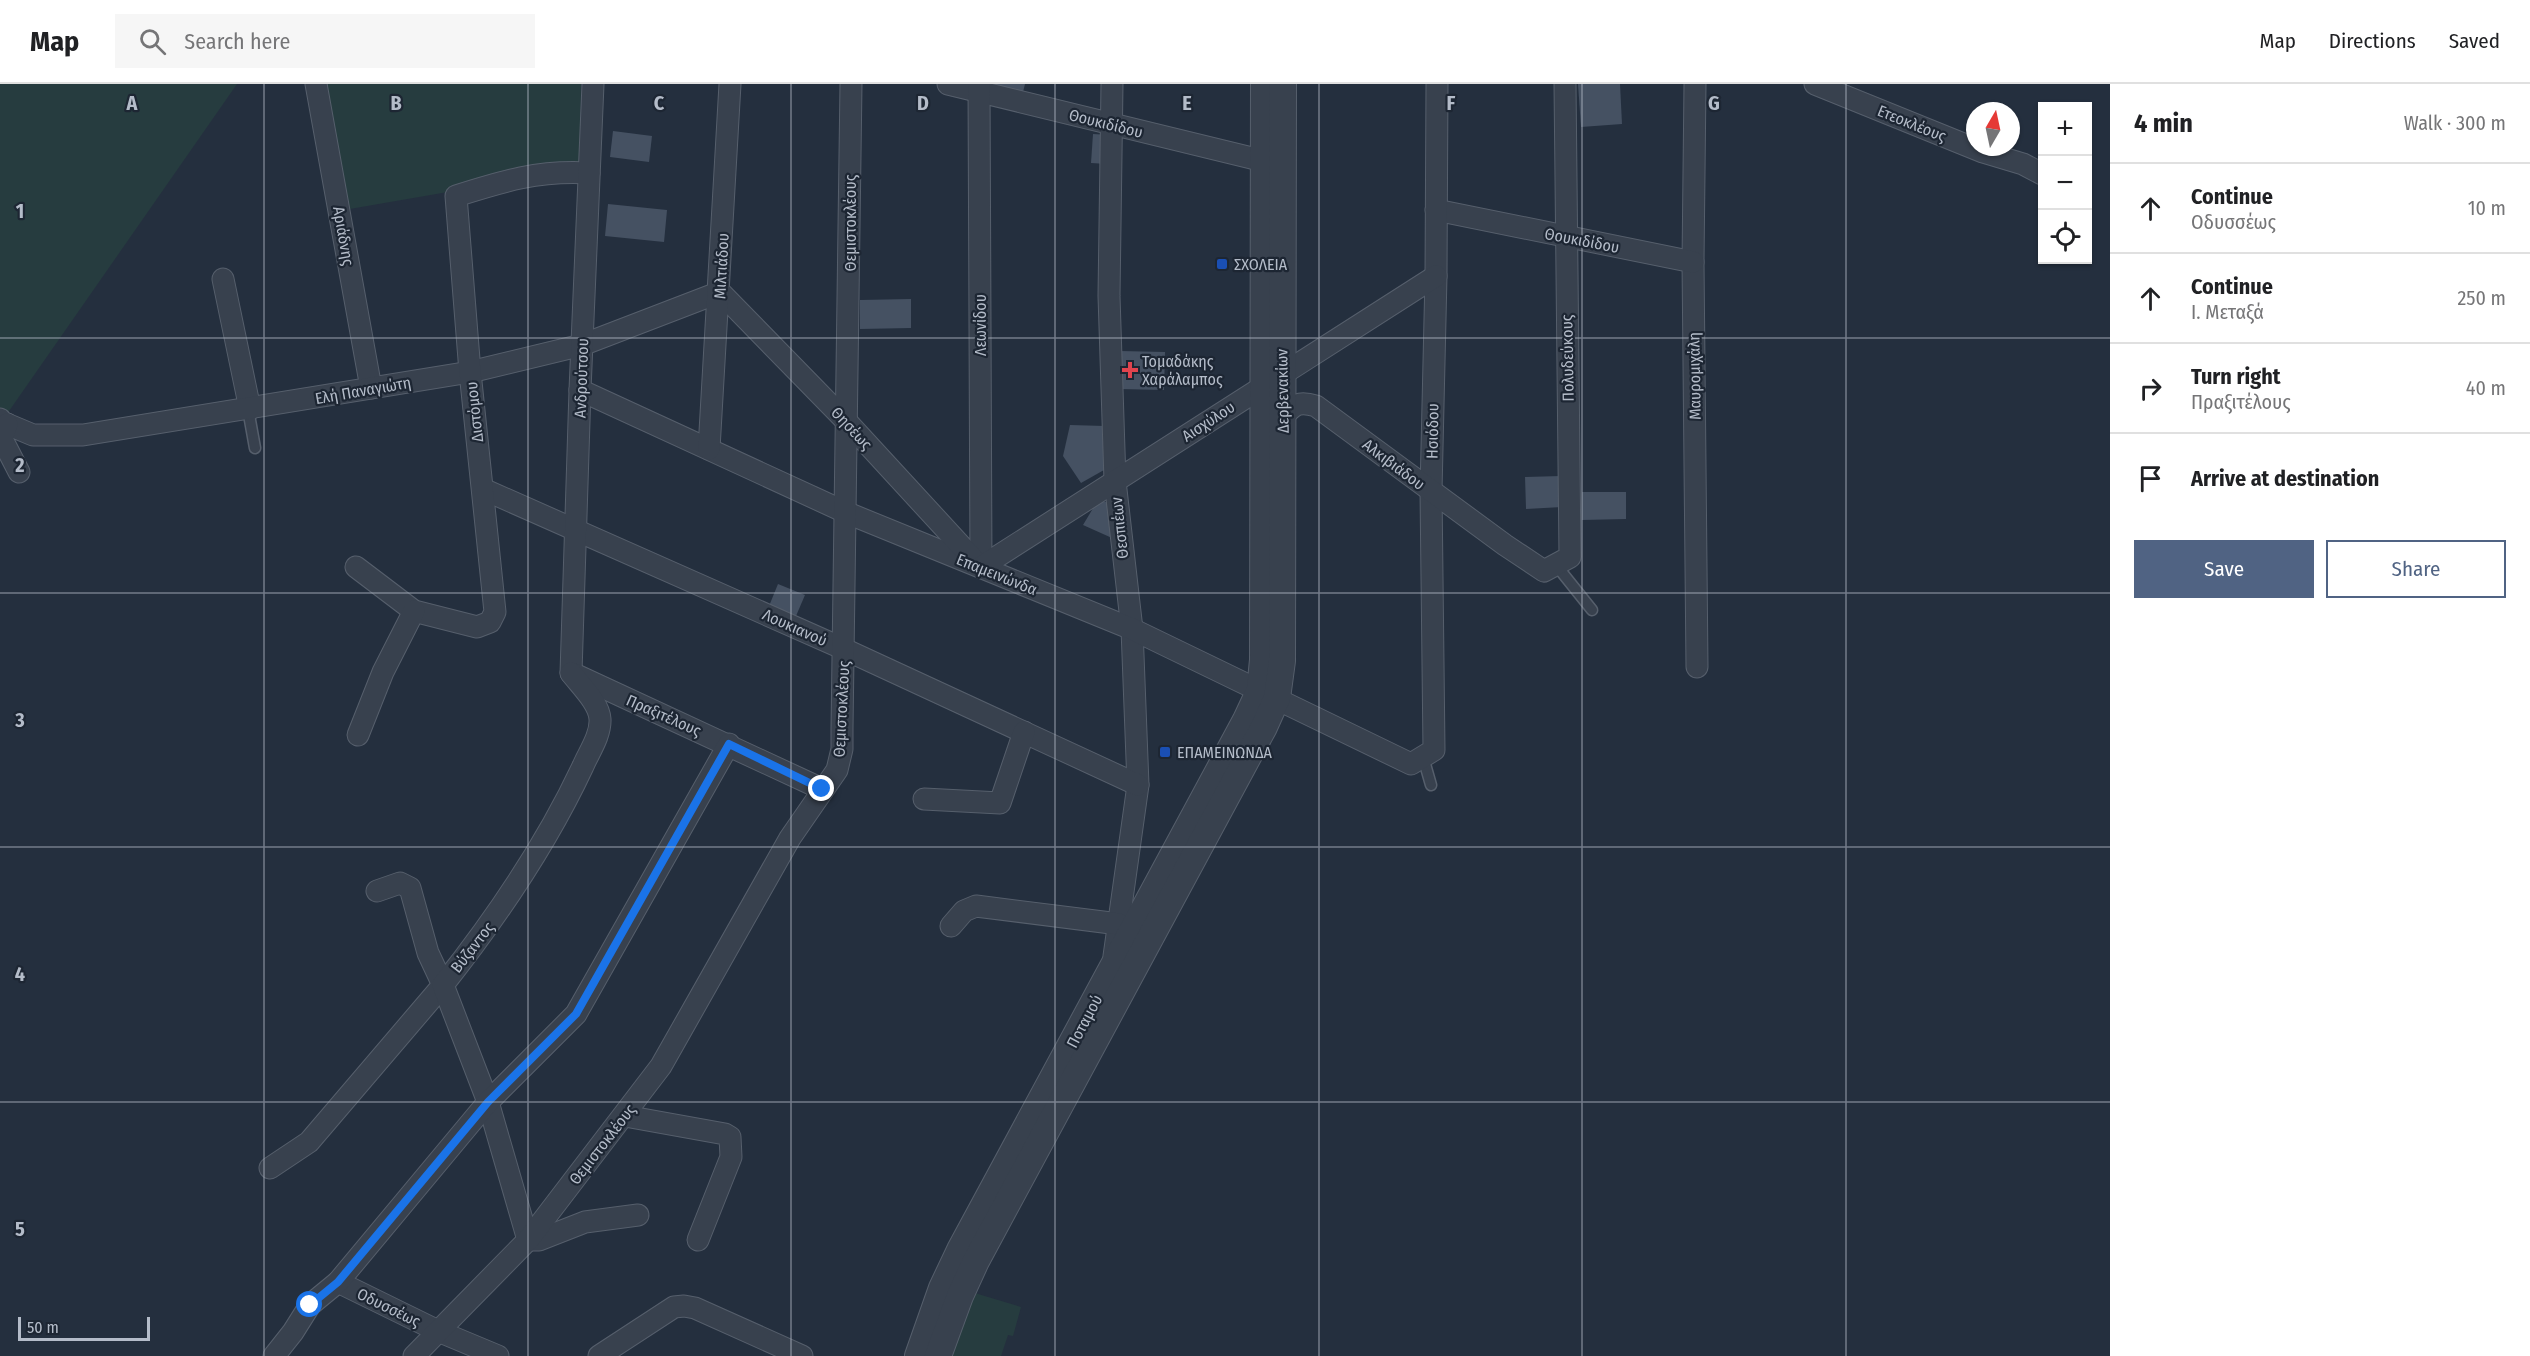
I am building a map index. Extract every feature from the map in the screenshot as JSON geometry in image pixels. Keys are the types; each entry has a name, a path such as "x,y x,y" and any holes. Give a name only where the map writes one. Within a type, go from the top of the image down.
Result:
{"street":[{"name":"Αριάδνης","path":"316,84 371,388"},
{"name":"Ανδρούτσου","path":"571,673 593,84"},
{"name":"Μιλτιάδου","path":"709,449 720,292 729,84"},
{"name":"Θεμιστοκλέους","path":"414,1356 528,1240 625,1116 669,1052 790,838 837,770 842,749 845,512 849,424 851,84"},
{"name":"Θουκιδίδου","path":"948,84 979,88 1263,161"},
{"name":"Θεσπιέων","path":"1111,970 1138,785 1132,629 1115,481 1108,296 1112,84"},
{"name":"Δερβενακίων","path":"1264,84 1263,161 1272,380 1283,417 1282,661 1269,694"},
{"name":"Δερβενακίων","path":"1269,694 1263,660 1283,84"},
{"name":"Ησιόδου","path":"1417,761 1434,750 1431,491 1436,276 1437,84"},
{"name":"Πολυδεύκους","path":"1556,564 1570,557 1565,84"},
{"name":"Μαυρομιχάλη","path":"1695,84 1693,262 1698,667"},
{"name":"Ετεοκλέους","path":"1821,85 1983,152 2023,164 2038,172"},
{"name":"Λεωνίδου","path":"979,88 981,567"},
{"name":"Διστόμου","path":"414,611 473,627 487,624 495,613 470,372 456,196 521,176 563,171 589,173"},
{"name":"Θουκιδίδου","path":"1436,210 1693,262"},
{"name":"Αισχύλου","path":"981,567 1436,276"},
{"path":"223,279 249,409"},
{"name":"Ελή Παναγιώτη","path":"3,422 33,435 83,435 470,372 582,345 720,292"},
{"name":"Θησέως","path":"720,292 849,424 981,567"},
{"name":"Επαμεινώνδα","path":"580,390 845,512 1132,629 1417,761"},
{"name":"Αλκιβιάδου","path":"1283,417 1293,405 1303,402 1316,406 1505,545 1545,571 1556,564"},
{"path":"3,422 2,439 19,472"},
{"name":"Λουκιανού","path":"483,489 844,649 1138,785"},
{"path":"356,567 414,611 383,672 358,735"},
{"name":"Πραξιτέλους","path":"571,673 729,744 822,789"},
{"name":"Βύζαντος","path":"528,1240 488,1102 443,985 498,912 564,807 598,733 600,719 597,708 571,673"},
{"name":"Ποταμού","path":"918,1356 942,1288 960,1250 1240,730 1269,694"},
{"name":"Ποταμού","path":"938,1356 960,1296 976,1261 1227,800 1269,694"},
{"path":"924,799 1000,803 1024,732"},
{"path":"338,1282 488,1102 576,1014 729,744"},
{"path":"270,1168 309,1142 443,985 428,953 410,888 400,883 377,891"},
{"path":"951,926 964,911 976,906 1119,924"},
{"path":"625,1116 730,1137 731,1157 698,1240"},
{"path":"528,1240 539,1240 585,1222 638,1215"},
{"name":"Οδυσσέως","path":"274,1356 310,1305 338,1282 438,1331 498,1356"},
{"path":"599,1356 674,1307 684,1306 694,1308 802,1356"}],"lane":[{"path":"249,409 255,448"},
{"path":"1556,564 1592,610"},
{"path":"1417,761 1431,785"}],"green space":[{"path":"0,84 237,84 0,424"},
{"path":"321,84 581,84 580,169 344,210"},
{"path":"968,1291 1021,1307 1013,1336 1008,1335 1001,1356 948,1356"}],"building":[{"path":"988,84 1025,84 1022,96"},
{"path":"1578,84 1620,84 1622,124 1581,127"},
{"path":"613,131 652,136 649,162 610,157"},
{"path":"1093,134 1109,135 1107,164 1091,163"},
{"path":"608,204 667,210 664,242 605,236"},
{"path":"911,299 911,328 860,329 860,300"},
{"path":"1120,351 1165,352 1164,390 1119,389"},
{"path":"1070,425 1105,426 1104,470 1081,483 1063,456"},
{"path":"1561,476 1562,507 1526,509 1525,477"},
{"path":"1582,492 1626,492 1626,519 1582,520"},
{"path":"1098,500 1110,503 1112,538 1083,525"},
{"path":"778,584 805,595 793,623 767,611"}],"place":[{"name":"ΣΧΟΛΕΙΑ","path":"1222,264"},
{"name":"Τομαδάκης Χαράλαμπος","path":"1130,370"},
{"name":"ΕΠΑΜΕΙΝΩΝΔΑ","path":"1165,752"}],"route":[{"path":"310,1305 338,1282 488,1102 576,1014 729,744 822,789"}]}
